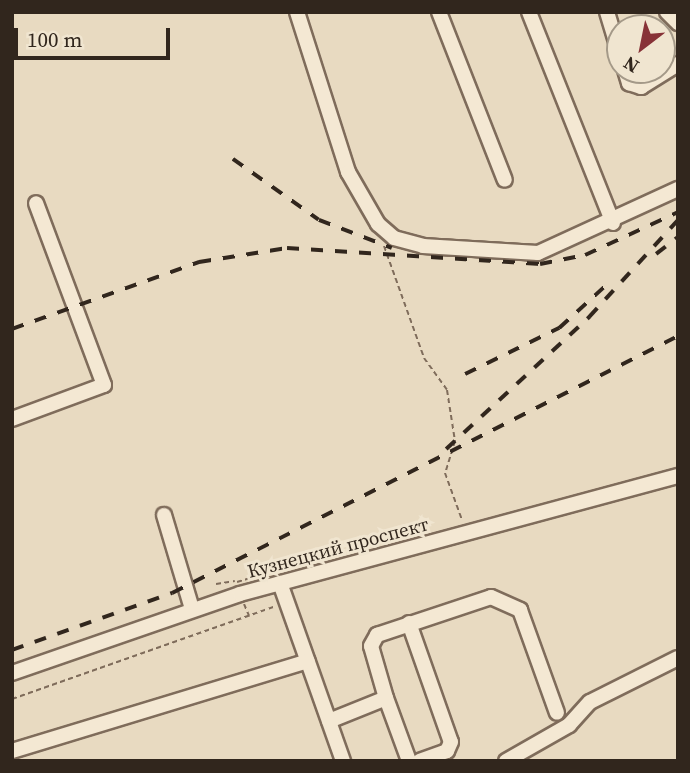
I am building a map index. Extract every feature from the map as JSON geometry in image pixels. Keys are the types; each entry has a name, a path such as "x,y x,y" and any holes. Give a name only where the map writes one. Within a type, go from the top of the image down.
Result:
{"street":[{"path":"297,12 348,172 378,224 394,238 423,246 538,253 613,223 678,189"},
{"path":"439,12 505,180"},
{"path":"529,12 613,223"},
{"path":"667,12 678,23"},
{"path":"12,419 104,385 36,203"},
{"name":"Кузнецкий проспект","path":"12,673 192,609 238,587 678,476"},
{"path":"164,516 192,609"},
{"path":"279,577 343,761"},
{"path":"409,761 386,698 372,641 482,597 516,606 557,713"},
{"path":"409,624 451,742 447,751 420,761"},
{"path":"506,761 569,725 590,702 678,657"},
{"path":"12,751 308,661"},
{"path":"329,721 386,698"}],"path":[{"path":"378,224 424,358 447,390 455,441 445,473 463,517 460,525"},
{"path":"216,584 238,587 279,577"},
{"path":"238,587 249,616"},
{"path":"12,699 287,602"}],"railway":[{"path":"233,159 319,220 392,248"},
{"path":"12,329 199,262 287,248 540,264 585,255 678,212"},
{"path":"446,449 589,317 678,220"},
{"path":"656,254 678,237"},
{"path":"465,374 559,328 604,287"},
{"path":"12,650 172,593 678,336"}]}
